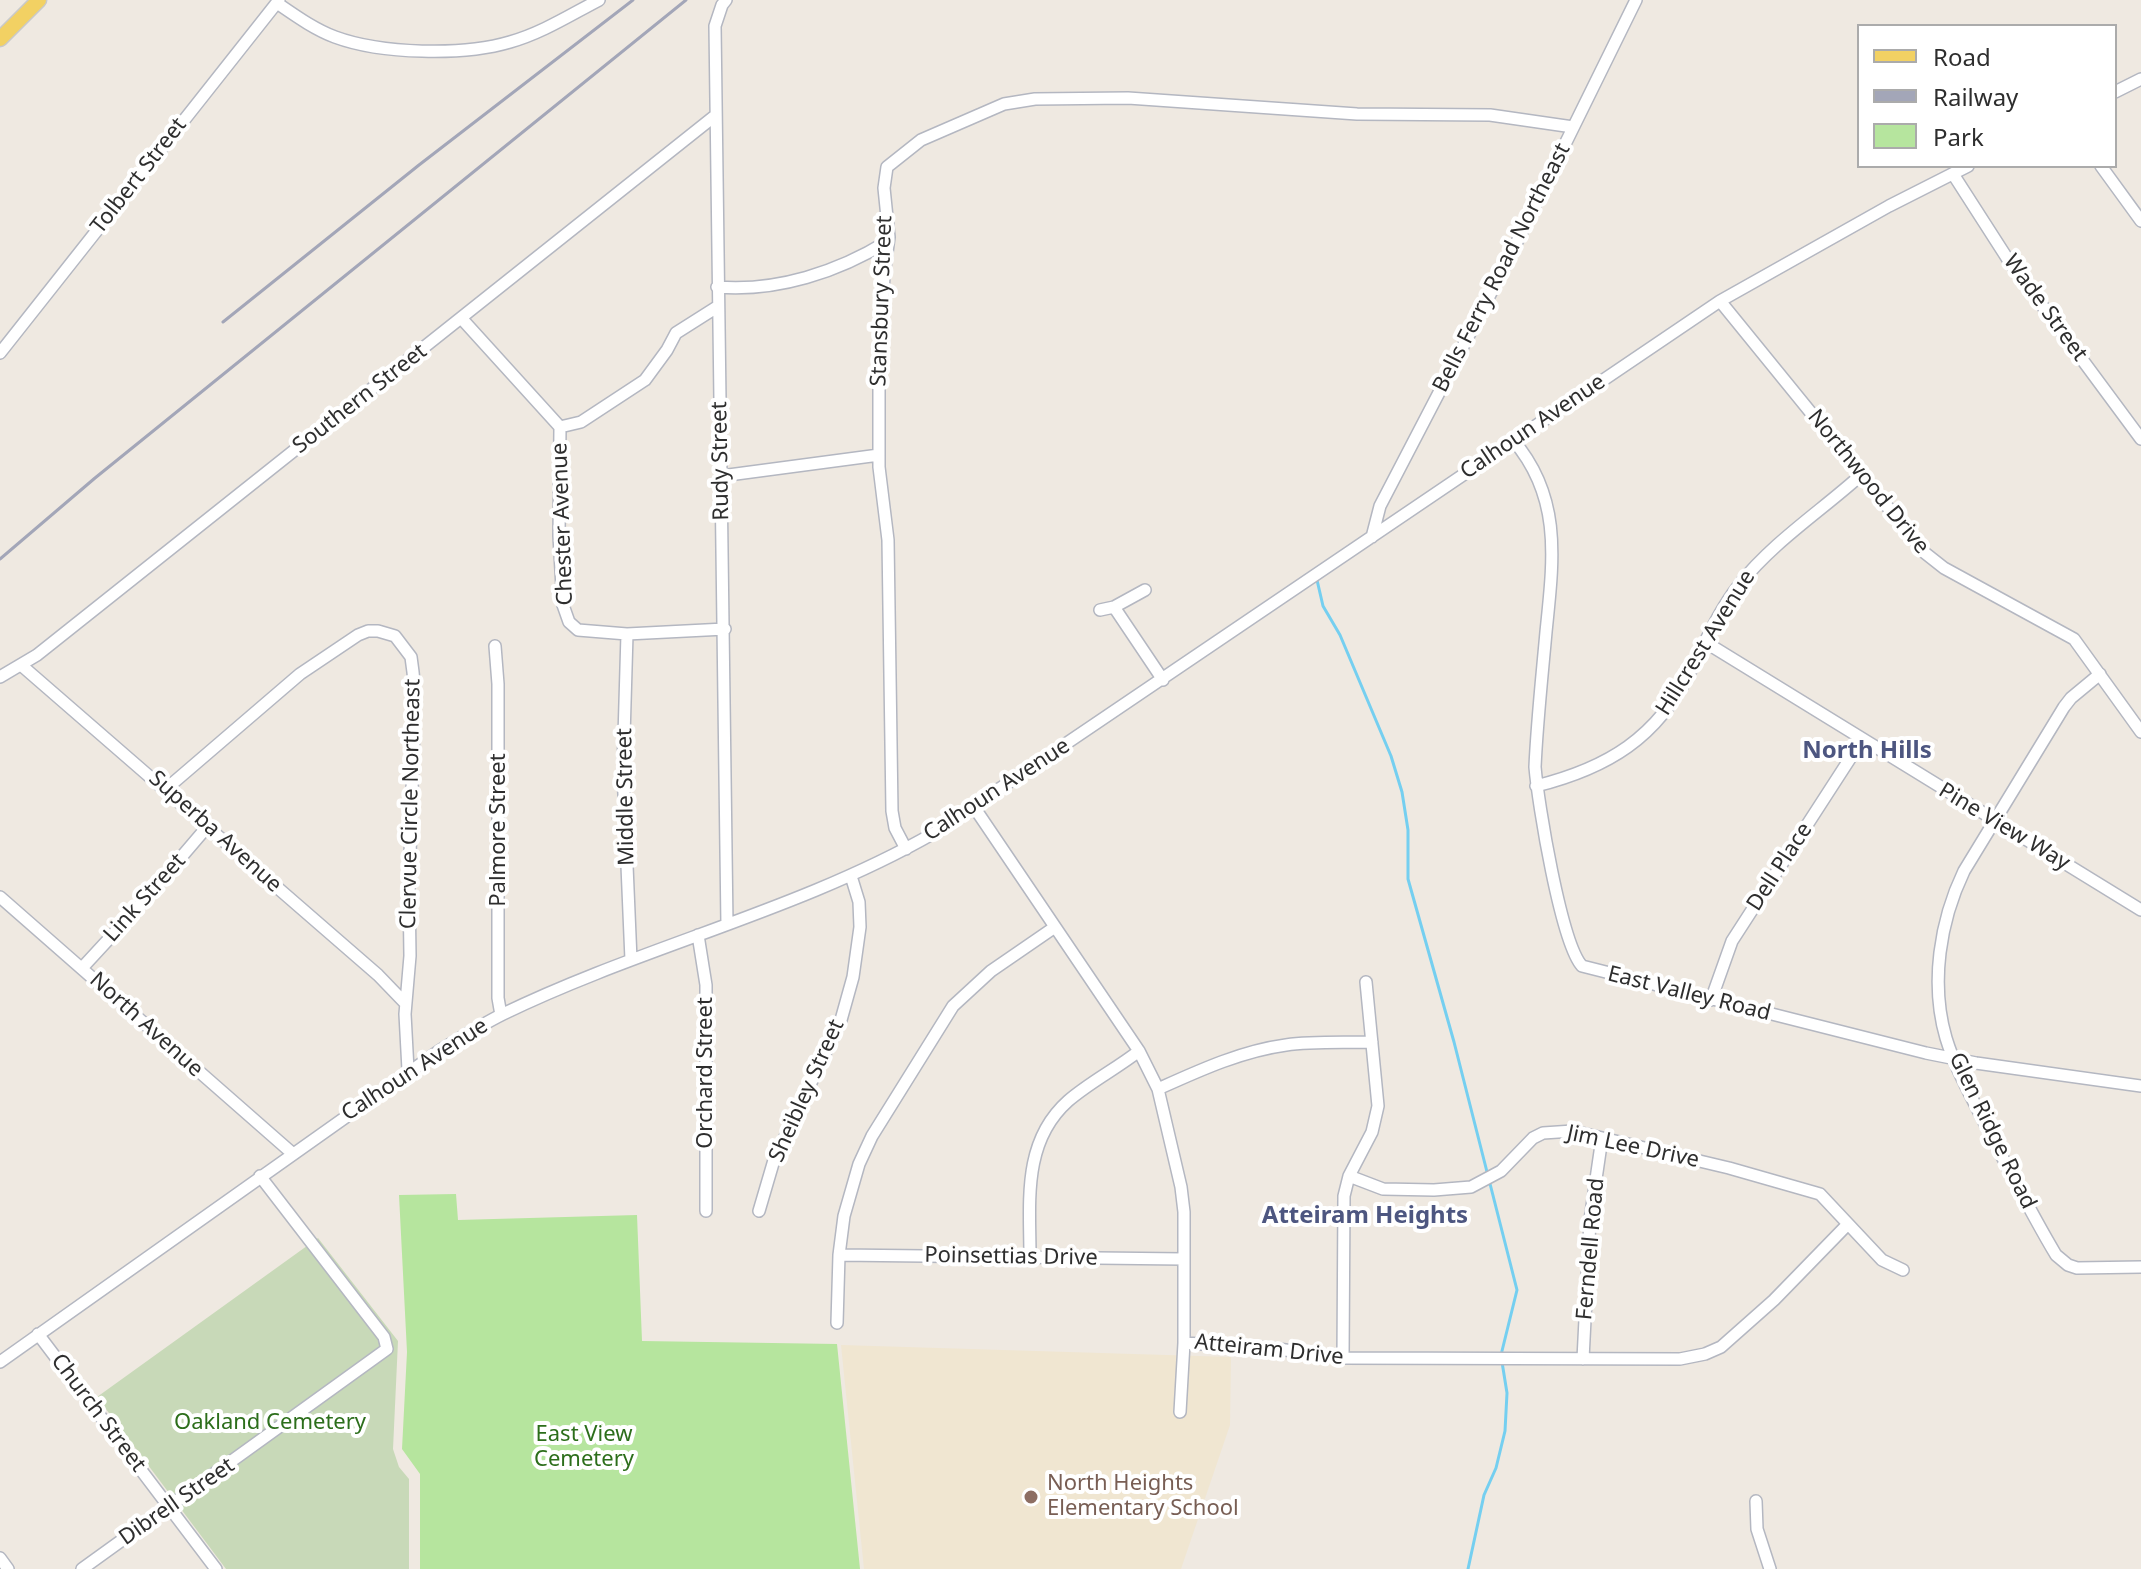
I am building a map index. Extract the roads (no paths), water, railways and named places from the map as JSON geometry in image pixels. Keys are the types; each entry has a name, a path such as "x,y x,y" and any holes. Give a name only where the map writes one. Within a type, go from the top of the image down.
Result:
{"main road":[{"path":"0,39 39,0"}],"street":[{"path":"278,2 309,25 337,38 409,51 448,51 508,43 543,30 599,0"},
{"name":"Rudy Street","path":"726,0 715,26 727,924"},
{"name":"Bells Ferry Road Northeast","path":"1372,537 1380,506 1636,0"},
{"name":"Tolbert Street","path":"0,353 278,2"},
{"path":"2117,91 2141,79"},
{"name":"Stansbury Street","path":"906,849 895,828 892,811 888,540 879,455 879,372 888,241 884,188 887,167 921,140 1004,104 1035,99 1128,98 1357,114 1490,115 1573,127"},
{"name":"Southern Street","path":"0,677 50,646 716,115"},
{"name":"Calhoun Avenue","path":"0,1362 408,1070 501,1015 631,960 851,876 906,849 1163,680 1720,301 1821,243 1964,168"},
{"path":"2102,168 2141,221"},
{"name":"Wade Street","path":"1953,174 2007,258 2141,439"},
{"path":"717,287 740,289 801,279 836,267 888,241"},
{"name":"Northwood Drive","path":"1720,301 1933,561 2074,639 2141,732"},
{"path":"560,427 581,422 645,380 676,333 717,307"},
{"name":"Chester Avenue","path":"462,319 560,427 559,536 563,605 569,622 578,630 627,634"},
{"name":"East Valley Road","path":"1513,440 1538,481 1546,502 1554,545 1536,739 1536,786 1554,875 1578,961 1590,970 1954,1059 2141,1086"},
{"path":"721,476 879,455"},
{"name":"Hillcrest Avenue","path":"1536,786 1593,769 1632,745 1652,727 1679,693 1736,588 1752,568 1861,475"},
{"path":"1100,610 1114,607 1145,590"},
{"path":"1114,607 1163,680"},
{"path":"627,634 725,629"},
{"name":"Clervue Circle Northeast","path":"166,789 300,674 340,646 368,631 387,632 395,636 411,657 415,693 410,956 405,1003 408,1070"},
{"name":"Middle Street","path":"627,634 623,771 631,960"},
{"name":"Pine View Way","path":"1705,642 2141,910"},
{"name":"Palmore Street","path":"495,646 498,698 498,998 501,1015"},
{"name":"Superba Avenue","path":"21,665 378,975 405,1003"},
{"name":"Glen Ridge Road","path":"2100,674 2064,707 1964,871 1943,926 1939,958 1941,1011 1945,1036 1954,1059 2004,1161 2056,1255 2077,1268 2141,1267"},
{"name":"Dell Place","path":"1711,1000 1732,941 1862,740"},
{"name":"Atteiram Drive","path":"974,807 1139,1051 1158,1089 1184,1212 1184,1343 1271,1348 1343,1358 1680,1359 1721,1347 1774,1300 1847,1225"},
{"name":"Link Street","path":"82,968 207,827"},
{"name":"Sheibley Street","path":"759,1211 774,1160 841,1020 853,977 860,927 859,902 851,876"},
{"name":"North Avenue","path":"0,897 292,1153"},
{"path":"837,1323 839,1255 844,1216 859,1164 872,1136 953,1006 979,980 1055,927"},
{"name":"Orchard Street","path":"698,935 706,985 706,1211"},
{"path":"1343,1358 1342,1211 1349,1176 1372,1132 1378,1106 1366,982"},
{"path":"1158,1089 1192,1073 1268,1048 1288,1044 1372,1042"},
{"path":"1030,1257 1031,1168 1043,1133 1068,1102 1139,1051"},
{"name":"Jim Lee Drive","path":"1349,1176 1383,1189 1471,1187 1501,1171 1533,1138 1543,1133 1573,1131 1809,1190 1826,1199 1882,1260 1903,1270"},
{"name":"Ferndell Road","path":"1583,1359 1590,1220 1602,1138"},
{"name":"Dibrell Street","path":"82,1569 387,1349 384,1337 260,1176"},
{"name":"Poinsettias Drive","path":"839,1255 1183,1259"},
{"name":"Church Street","path":"38,1334 216,1569"},
{"path":"1180,1412 1184,1343"},
{"path":"1756,1501 1757,1529 1770,1569"},
{"path":"0,1558 8,1569"}],"waterway":[{"path":"1317,580 1323,606 1340,635 1391,756 1402,792 1408,830 1408,879 1454,1042 1517,1290 1501,1355"},
{"path":"1468,1569 1484,1495 1496,1468 1505,1431 1507,1393 1502,1362"}],"railway":[{"path":"223,322 419,165 633,0"},
{"path":"0,559 95,478 686,0"}],"place":[{"name":"North Heights Elementary School","path":"1031,1497"}],"district":[{"name":"North Hills","path":"1867,751"},
{"name":"Atteiram Heights","path":"1365,1216"}],"park label":[{"name":"Oakland Cemetery","path":"270,1423"},
{"name":"East View Cemetery","path":"584,1448"}]}
